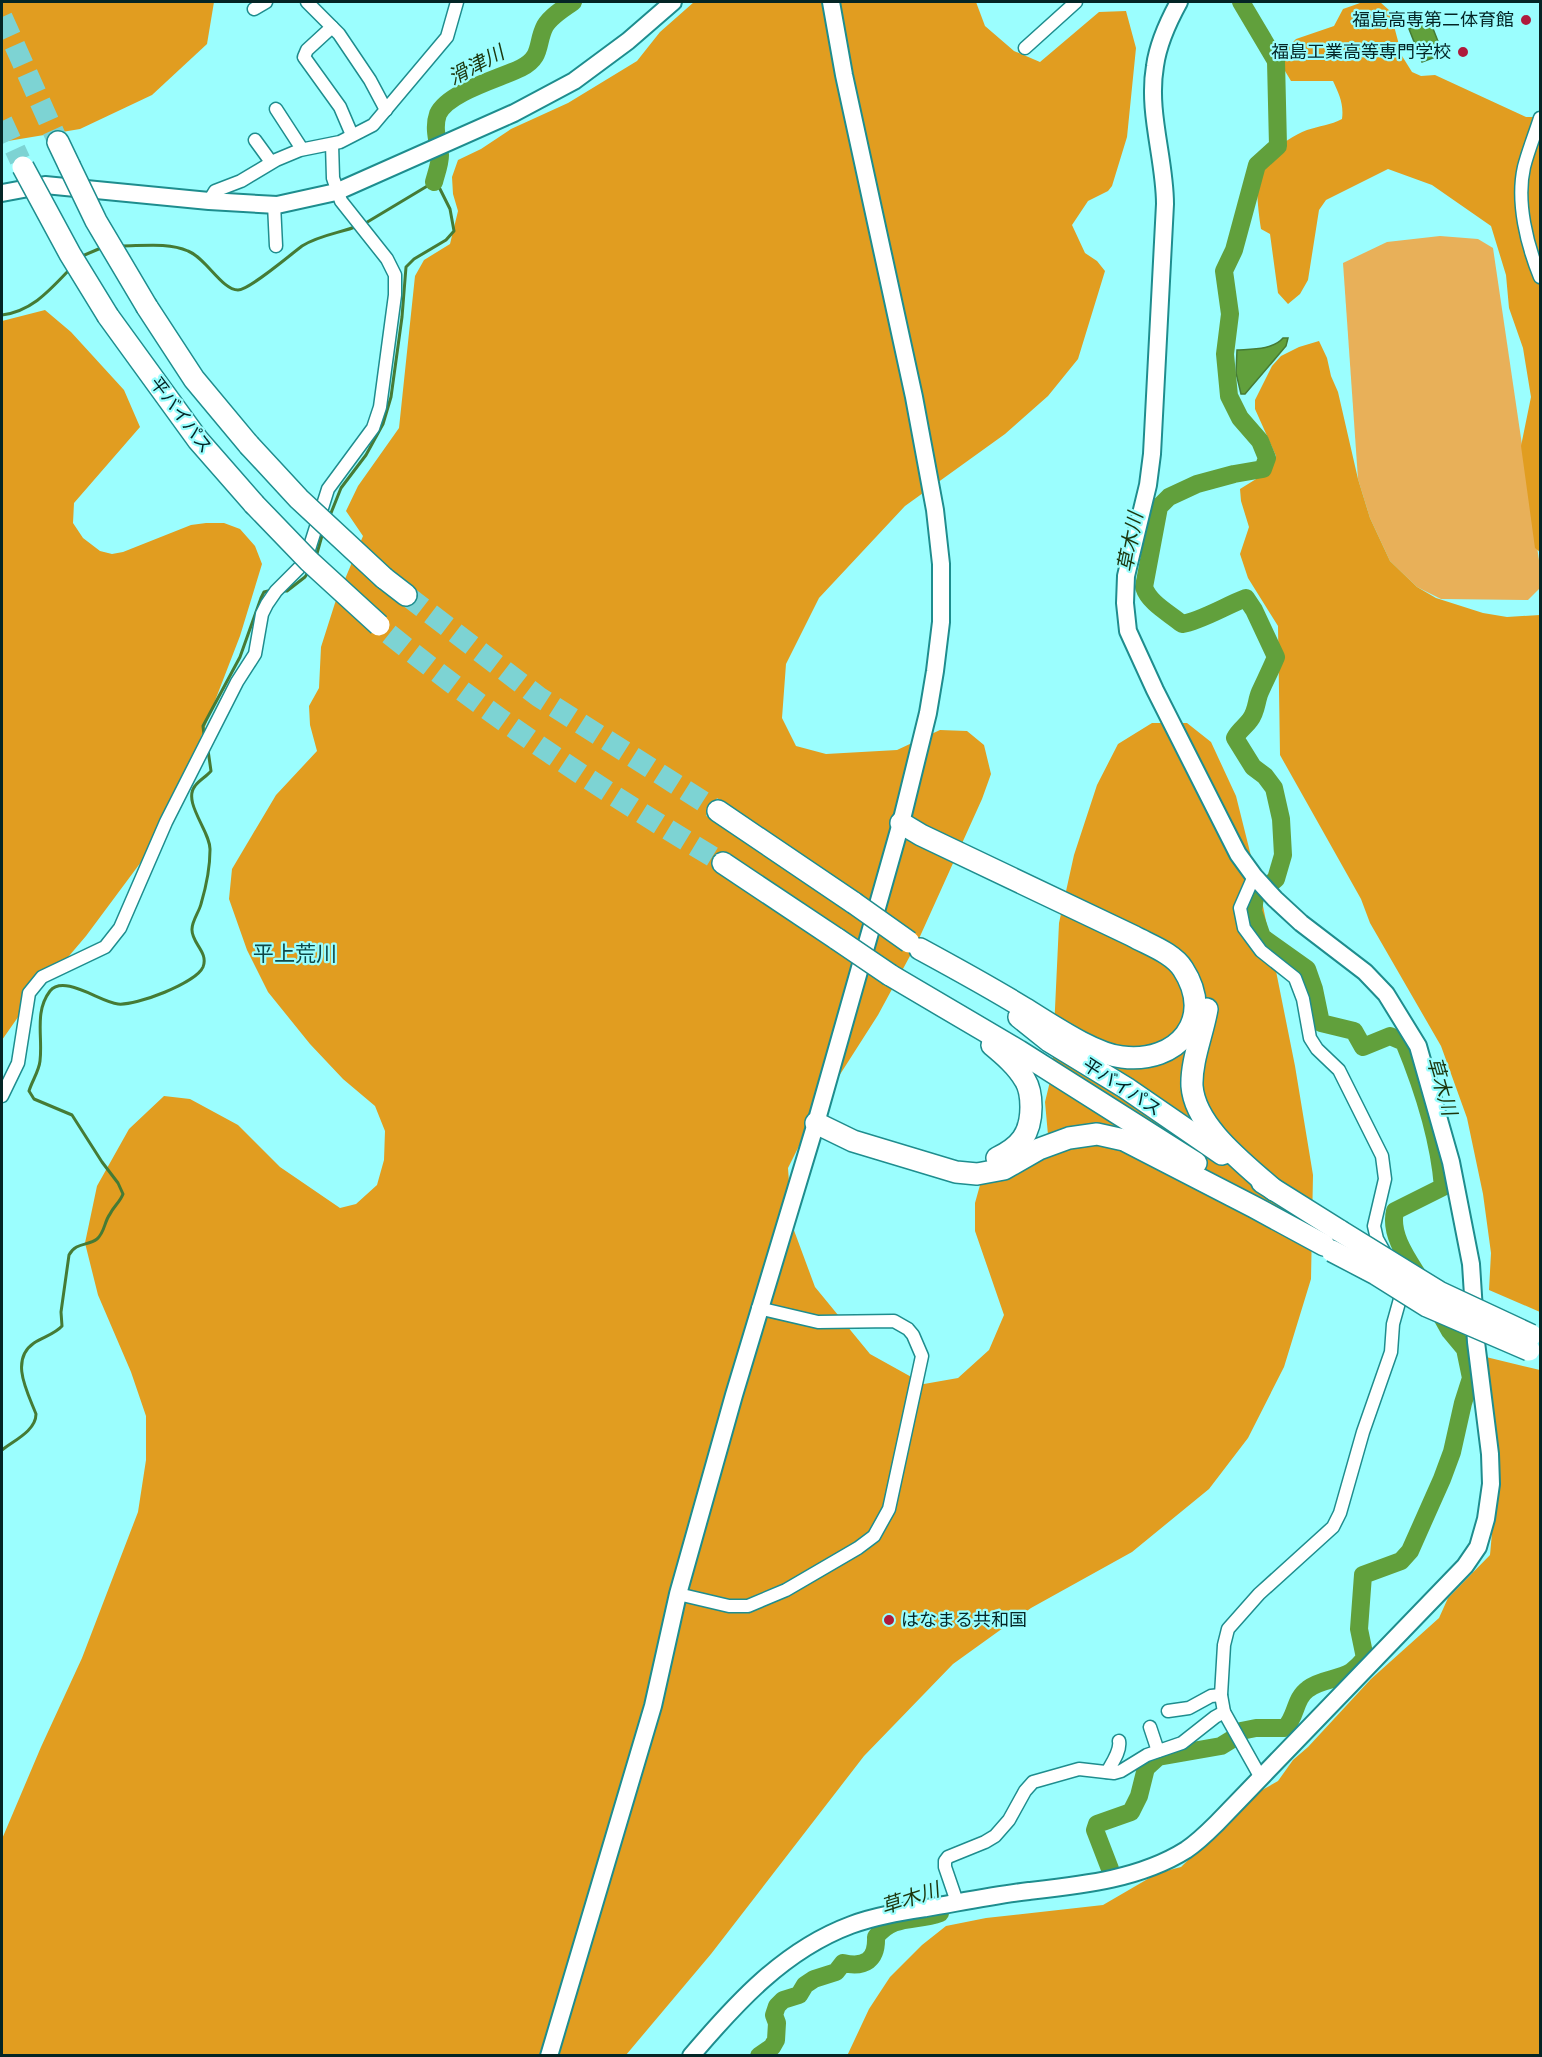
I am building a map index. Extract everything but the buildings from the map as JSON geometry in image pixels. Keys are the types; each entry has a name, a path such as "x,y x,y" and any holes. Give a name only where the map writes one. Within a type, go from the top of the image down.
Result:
{"highway":[{"name":"平バイパス","path":"58,142 102,230 147,307 194,379 249,445 324,523 406,595"},
{"name":"平バイパス","path":"22,164 70,254 108,316 198,441 254,504 330,582 384,629"},
{"name":"平バイパス","path":"718,811 1007,1008 1049,1041 1126,1088 1274,1190 1332,1242"},
{"path":"901,823 921,835 1133,936 1167,955 1182,968 1190,985 1195,1004 1194,1020 1184,1038 1157,1056 1120,1057 1095,1048 914,946"},
{"path":"901,823 926,828 1163,937 1180,949 1195,964 1206,988 1208,1009 1195,1062 1192,1086 1197,1106 1209,1127 1228,1148 1274,1190"},
{"name":"平バイパス","path":"723,863 890,975 1019,1051 1256,1199 1332,1242 1439,1292 1535,1344"},
{"path":"816,1123 966,1163 996,1158 1012,1150 1027,1134 1031,1118 1031,1096 1026,1081 1009,1059 930,998"},
{"path":"816,1123 864,1145 956,1172 977,1174 1004,1168 1039,1149 1069,1138 1097,1134 1124,1140 1254,1207 1332,1242"}],"street":[{"path":"254,9 266,2"},
{"path":"310,2 355,56 386,110"},
{"path":"209,201 215,191 241,181 271,162 302,149 332,144 373,125 447,37 457,2"},
{"path":"2,193 45,185 209,201 274,204 338,191 514,113 574,81 628,41 673,2"},
{"path":"549,2055 653,1706 678,1594 901,823 928,713 935,671 941,622 941,564 935,510 927,462 844,75 831,2"},
{"path":"1025,48 1076,2"},
{"path":"691,2055 742,1998 774,1970 811,1945 852,1925 957,1902 1075,1886 1124,1876 1152,1867 1185,1851 1197,1842 1261,1778 1464,1566 1478,1547 1486,1519 1491,1484 1490,1454 1476,1342 1471,1264 1451,1162 1418,1046 1386,994 1342,953 1301,922 1275,898 1238,854 1128,631 1126,576 1148,485 1154,431 1166,204 1153,98 1155,66 1162,40 1179,2"},
{"path":"332,27 307,50 304,57 340,107 352,135"},
{"path":"276,109 302,149"},
{"path":"1540,118 1524,168 1523,187 1523,213 1540,277"},
{"path":"255,140 271,162"},
{"path":"2,1096 18,1063 29,993 42,977 105,947 120,928 166,822 237,682 255,654 262,614 267,604 276,591 305,562 328,489 367,438 376,421 380,407 395,295 394,276 387,259 345,207 332,169 332,144"},
{"path":"274,204 276,246"},
{"path":"1257,879 1240,908 1244,928 1261,951 1295,978 1303,999 1310,1038 1317,1049 1339,1070 1382,1155 1385,1179 1374,1226 1377,1239 1391,1265 1400,1299 1393,1324 1391,1352 1363,1432 1340,1513 1333,1527 1259,1594 1228,1629 1224,1645 1221,1695 1224,1713 1261,1778"},
{"path":"678,1594 729,1606 748,1606 767,1600 858,1548 874,1536 889,1509 922,1356 913,1335 908,1329 894,1321 818,1322 759,1308"},
{"path":"1168,1711 1189,1708 1211,1696 1221,1695"},
{"path":"957,1902 945,1861 948,1857 995,1836 1033,1782 1079,1769 1111,1776 1143,1757 1185,1742 1215,1717 1224,1713"},
{"path":"1150,1726 1158,1752"},
{"path":"1111,1776 1120,1745 1119,1741"}],"shaded area":[{"path":"2,2 214,2 207,44 152,95 80,129 2,142"},
{"path":"694,2 976,2 985,26 1014,51 1040,62 1099,12 1126,11 1136,48 1127,137 1112,186 1108,191 1088,201 1072,225 1085,253 1097,261 1105,271 1078,359 1048,396 1005,434 905,506 819,598 786,664 782,718 796,746 826,754 897,750 940,730 967,731 984,745 991,774 917,943 878,1015 816,1112 788,1168 792,1225 815,1287 870,1354 924,1384 958,1378 989,1350 1004,1315 975,1231 975,1203 980,1185 1050,1157 1045,1102 1052,1073 1059,923 1074,855 1097,785 1118,744 1152,723 1187,723 1211,742 1236,796 1261,896 1295,1066 1313,1175 1311,1279 1284,1367 1248,1438 1209,1489 1132,1552 1031,1608 953,1664 864,1756 711,1954 626,2055 2,2056 2,1839 82,1658 138,1512 146,1460 146,1416 131,1372 98,1295 85,1243 97,1186 129,1129 164,1096 190,1099 238,1125 280,1167 340,1208 356,1204 377,1185 384,1160 385,1131 375,1106 343,1079 310,1044 268,992 247,950 229,899 232,869 276,795 317,751 310,725 309,706 319,688 321,647 335,603 363,536 346,511 358,486 399,428 415,276 424,260 450,244 458,211 453,194 452,177 458,160 481,149 511,129 568,103 637,61 660,32"},
{"path":"1363,2 1380,2 1390,11 1402,56 1412,72 1421,76 1435,75 1526,117 1540,117 1540,552 1535,548 1521,446 1531,397 1523,348 1509,308 1506,275 1491,226 1432,185 1388,169 1326,200 1319,210 1308,280 1300,294 1288,304 1278,293 1270,234 1261,229 1257,189 1258,174 1274,151 1293,137 1342,119 1340,99 1333,81 1291,81 1285,71 1285,50 1296,39 1334,26 1343,9"},
{"path":"1430,21 1443,54 1422,62 1409,29"},
{"path":"1440,236 1478,239 1493,248 1540,567 1540,588 1528,600 1441,599 1417,587 1390,561 1370,518 1358,479 1343,263 1387,242"},
{"path":"45,310 71,332 124,390 140,427 74,503 73,523 83,538 100,551 112,554 123,552 191,525 224,523 240,529 255,546 262,564 240,636 196,750 144,858 86,936 23,1010 2,1040 2,321"},
{"path":"1283,338 1288,338 1286,346 1245,394 1241,394 1236,373 1237,350 1268,347"},
{"path":"1319,341 1338,392 1358,479 1370,518 1390,561 1417,587 1436,598 1483,613 1507,617 1540,615 1540,1312 1489,1290 1491,1253 1483,1194 1467,1118 1441,1046 1370,923 1361,899 1280,755 1278,626 1248,578 1240,554 1249,527 1240,489 1261,476 1276,456 1255,409 1255,400 1272,366 1281,356"},
{"path":"1486,1357 1540,1370 1540,2055 847,2056 869,2009 890,1977 922,1945 946,1926 986,1918 1103,1905 1158,1873 1181,1867 1255,1794 1278,1781 1293,1760 1371,1679 1439,1618 1448,1598 1490,1555 1499,1454"}],"waterway":[{"name":"滑津川","path":"434,182 440,155 436,124 438,114 444,106 463,92 528,64 536,54 545,26 558,12 573,2"},
{"name":"草木川","path":"1241,2 1276,61 1278,146 1257,165 1234,250 1224,271 1230,314 1225,354 1229,396 1240,418 1260,441 1267,458 1263,469 1197,484 1169,497 1159,507 1144,587 1155,603 1182,624 1197,620 1246,598 1276,657 1260,692 1252,717 1235,738 1253,767 1265,776 1274,788 1281,819 1283,855 1276,879 1255,897 1253,911 1262,937 1307,969 1321,1023 1354,1031 1363,1047 1390,1036 1404,1042 1429,1113 1438,1150 1443,1187 1395,1211 1395,1230 1398,1239 1422,1282"},
{"path":"329,518 341,488 366,455 383,424 391,397 406,267 414,259 446,240 454,231 450,209 434,182 364,224"},
{"path":"120,246 163,245 180,248 195,255 226,285 238,290 260,278 309,242 358,226"},
{"path":"80,257 101,248"},
{"path":"2,315 13,313 39,299 70,269"},
{"path":"316,557 323,532"},
{"path":"282,591 287,591 309,571"},
{"path":"204,735 203,726 240,657 261,598 264,592 272,590"},
{"path":"2,1450 28,1430 35,1420 36,1414 23,1377 23,1358 34,1343 62,1326 61,1312 69,1255 75,1248 94,1241 100,1236 108,1217 123,1194 72,1115 34,1099 29,1091 40,1061 42,1007 50,991 64,986 83,990 110,1002 127,1004 178,986 189,980 203,967 204,957 194,939 192,929 205,891 210,850 194,809 192,793 197,784 211,771 208,750"},
{"name":"草木川","path":"1241,1731 1256,1728 1285,1728 1303,1693 1318,1683 1351,1672 1365,1658 1359,1629 1363,1575 1401,1561 1410,1551 1452,1452 1471,1378 1465,1349 1450,1331 1436,1306"},
{"name":"草木川","path":"1110,1869 1095,1830 1097,1824 1131,1812 1139,1796 1146,1768 1158,1757 1221,1746 1234,1738"},
{"name":"草木川","path":"759,2056 772,2047 776,2040 777,2023 774,2015 777,2006 783,2000 799,1995 805,1985 814,1979 836,1972 843,1963 858,1964 868,1961 872,1957 876,1937 890,1925 940,1913"}],"tunnel":[{"path":"2,17 58,142"},
{"path":"2,121 20,160"},
{"path":"406,595 539,697 718,811"},
{"path":"389,634 469,696 552,755 723,863"}],"place":[{"name":"福島高専第二体育館","path":"1526,20"},
{"name":"福島工業高等専門学校","path":"1463,52"},
{"name":"はなまる共和国","path":"889,1620"}],"district":[{"name":"平上荒川","path":"295,954"}]}
